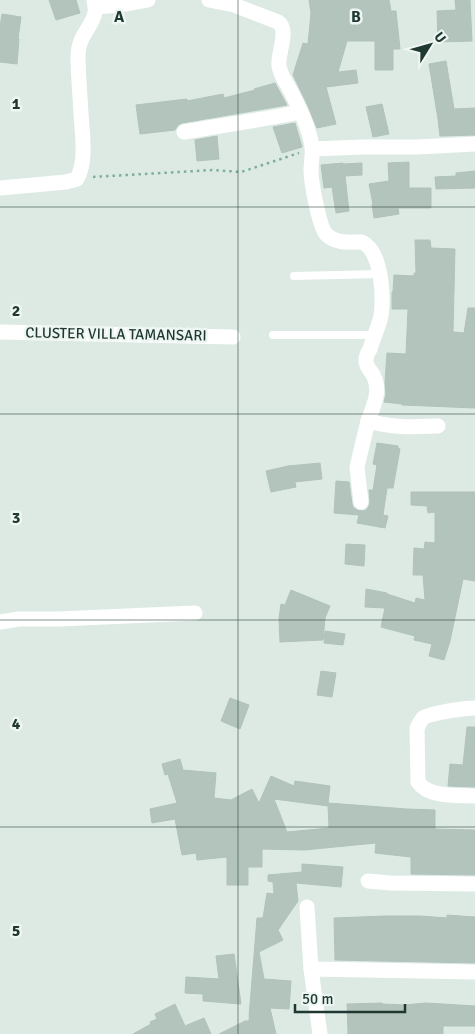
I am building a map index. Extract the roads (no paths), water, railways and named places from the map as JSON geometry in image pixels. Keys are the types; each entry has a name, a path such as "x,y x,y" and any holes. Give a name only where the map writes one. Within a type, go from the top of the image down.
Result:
{"street":[{"path":"0,188 66,182 76,178 81,165 83,138 78,52 83,36 94,15 95,3 121,5 148,0"},
{"path":"209,0 234,5 282,24 280,71 310,138 312,149 311,171 324,231 330,238 339,242 362,242 367,244 376,258 382,290 382,311 366,360 367,366 374,377 377,396 368,421 357,468 361,502"},
{"path":"184,132 227,124 264,120 300,112"},
{"path":"312,149 475,144"},
{"name":"CLUSTER VILLA TAMANSARI","path":"0,332 233,337"},
{"path":"368,421 388,426 438,426"},
{"path":"0,622 19,619 195,613"},
{"path":"475,708 427,716 417,728 418,782 420,785 431,792 475,796"},
{"path":"368,881 475,884"},
{"path":"307,906 311,969 320,1034"},
{"path":"311,969 475,972"}],"lane":[{"path":"294,276 380,274"},
{"path":"273,335 374,336"}]}
